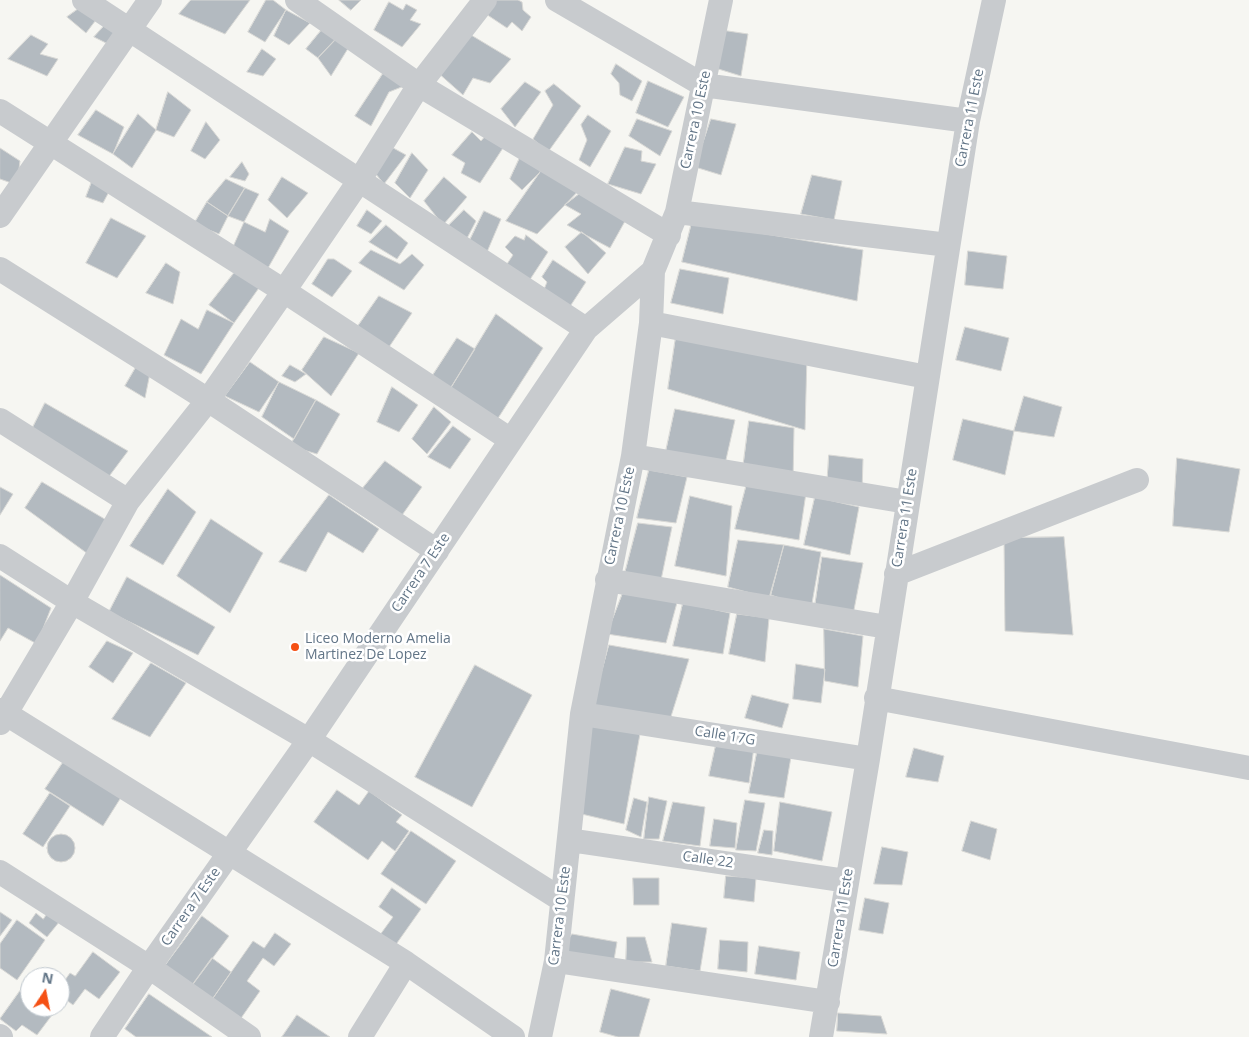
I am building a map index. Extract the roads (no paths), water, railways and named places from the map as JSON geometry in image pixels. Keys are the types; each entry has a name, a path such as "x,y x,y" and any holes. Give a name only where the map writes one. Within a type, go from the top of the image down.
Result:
{"street":[{"path":"84,0 586,329"},
{"path":"0,216 150,0"},
{"path":"297,0 419,85 669,235"},
{"path":"485,0 419,85 359,181 208,400 128,501 72,602 2,715 406,963 513,1037"},
{"path":"557,0 703,85 968,121"},
{"name":"Carrera 10 Este","path":"540,1037 556,962 582,714 633,456 651,323 653,271 677,212 721,0"},
{"name":"Carrera 11 Este","path":"821,1037 868,759 887,627 968,121 994,0"},
{"path":"0,111 284,291 511,440"},
{"path":"677,212 948,244"},
{"path":"0,269 208,400 436,551"},
{"name":"Carrera 7 Este","path":"102,1037 309,740 586,329 653,271"},
{"path":"651,323 927,376"},
{"path":"0,420 128,501"},
{"path":"633,456 907,502"},
{"path":"896,574 1137,480"},
{"path":"0,556 72,602 309,740 562,900"},
{"path":"607,580 887,627"},
{"path":"876,698 1249,768"},
{"name":"Calle 17G","path":"582,714 868,759"},
{"name":"Calle 22","path":"569,840 847,881"},
{"path":"0,872 149,967 249,1037"},
{"path":"556,962 828,1002"},
{"path":"360,1037 406,963"}],"place":[{"name":"Liceo Moderno Amelia Martinez De Lopez","path":"295,647"}]}
